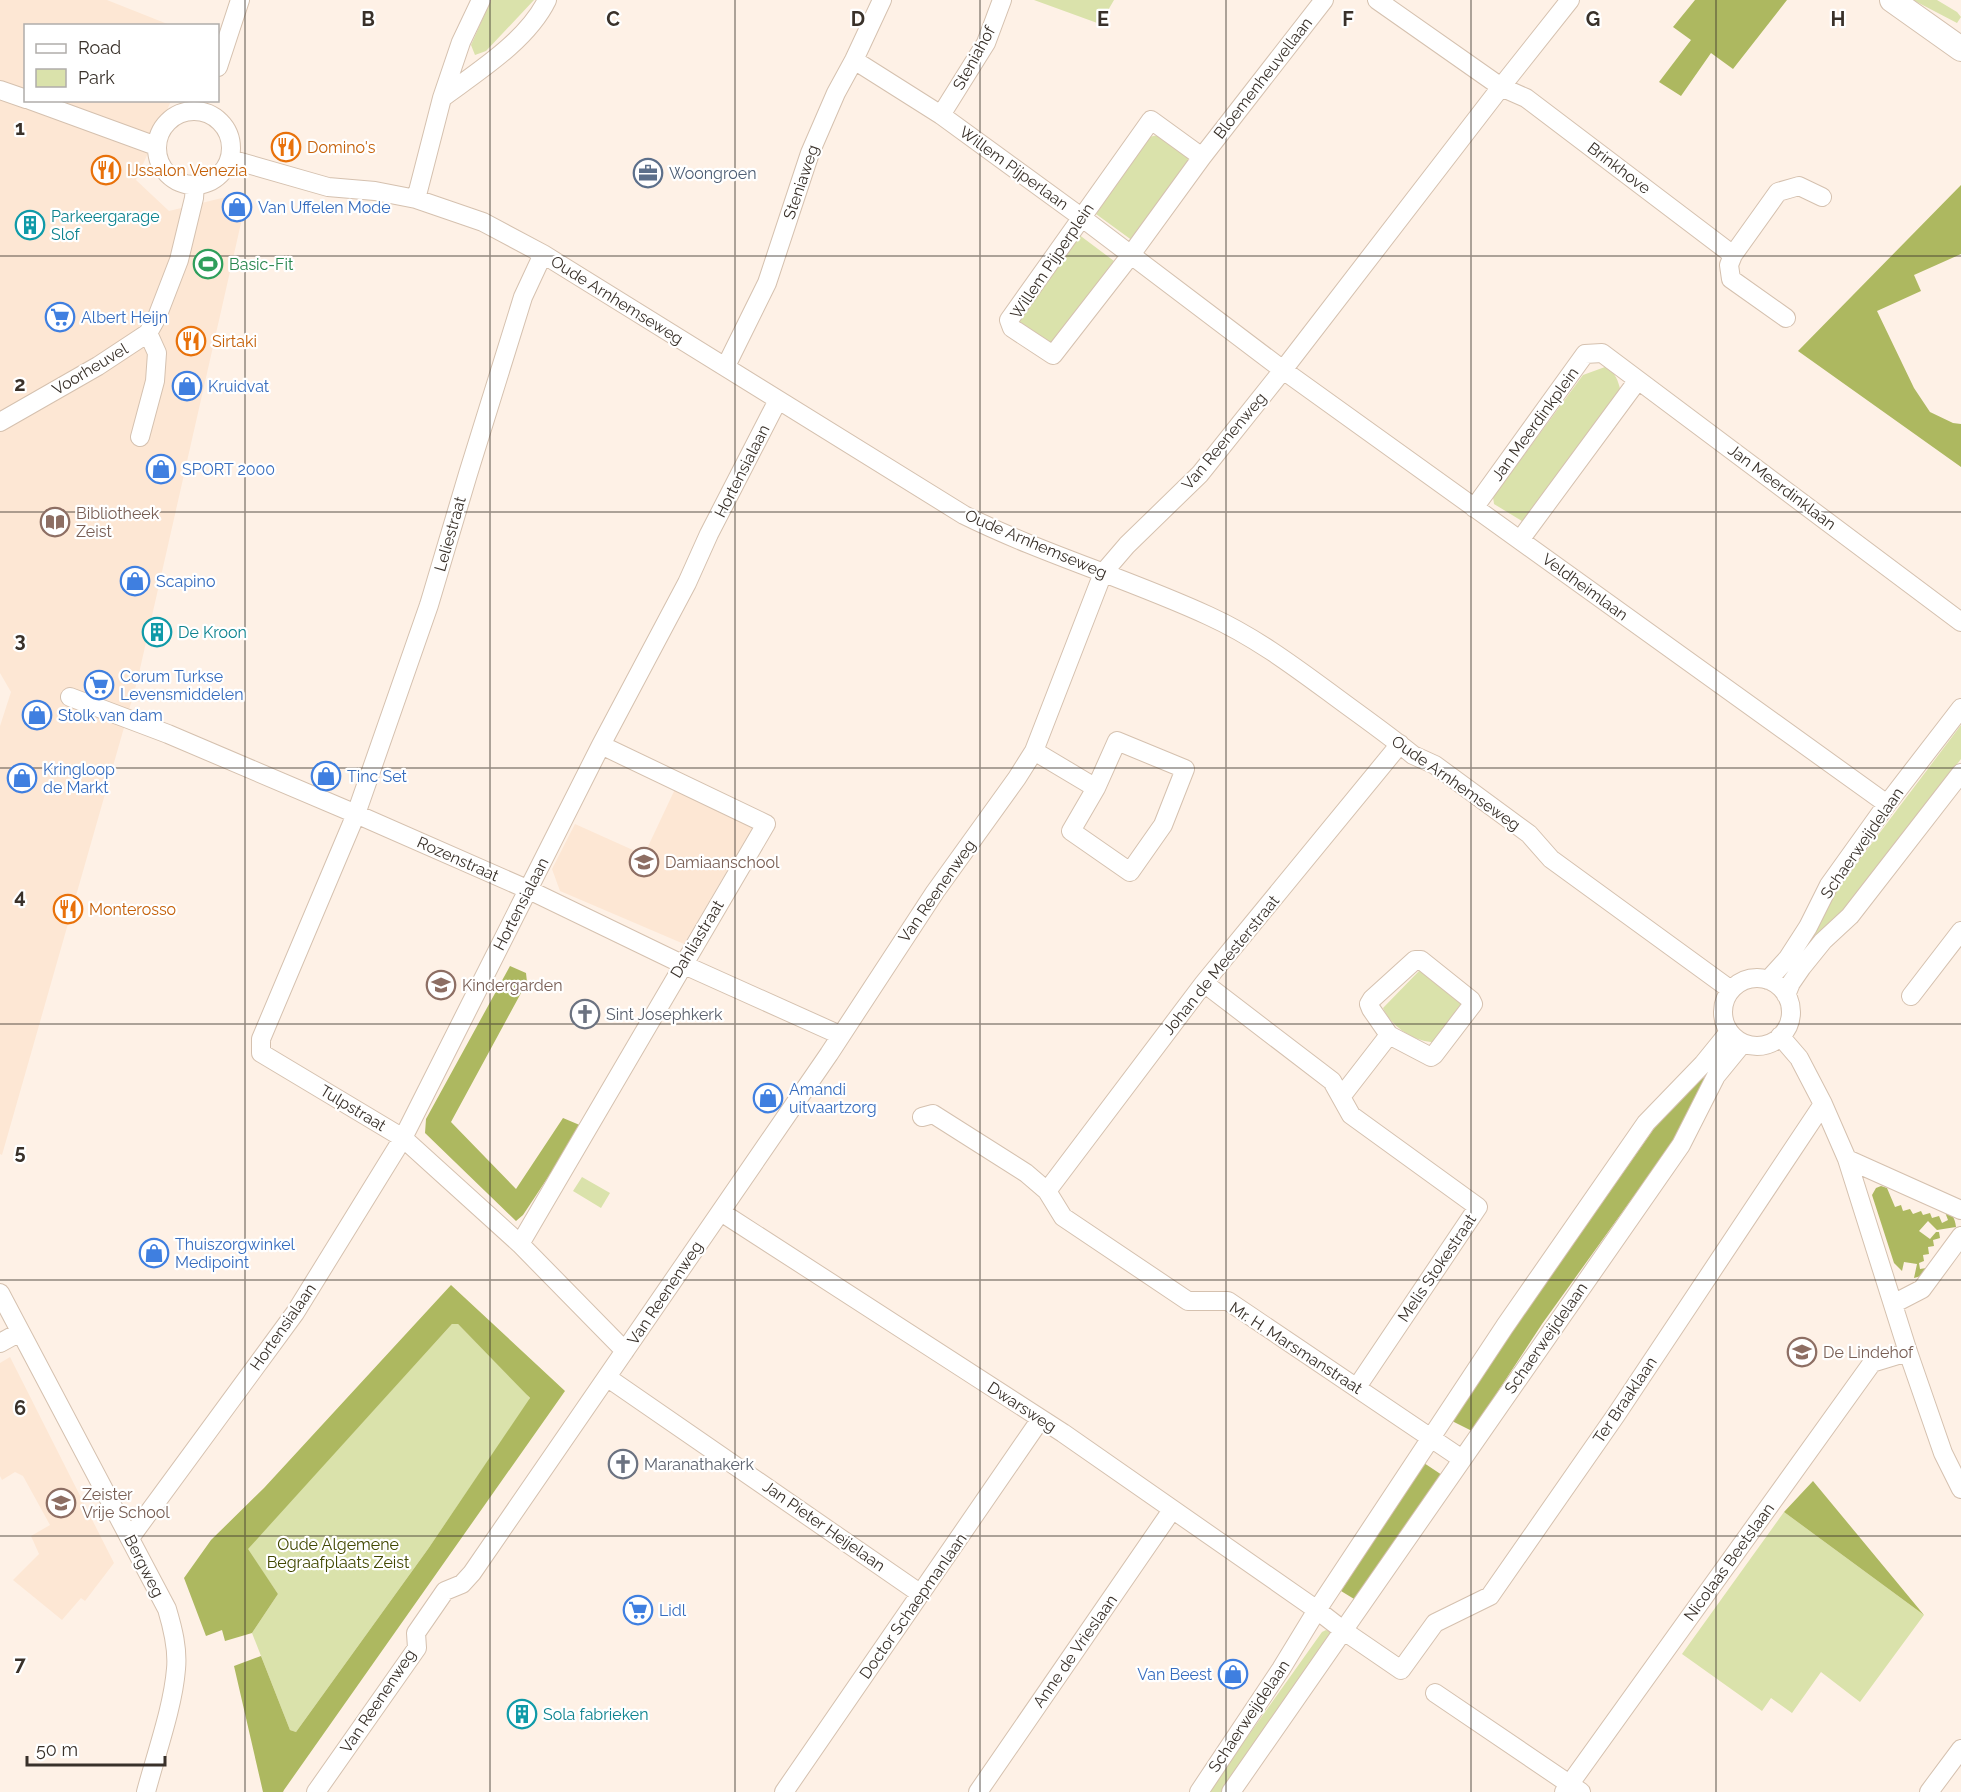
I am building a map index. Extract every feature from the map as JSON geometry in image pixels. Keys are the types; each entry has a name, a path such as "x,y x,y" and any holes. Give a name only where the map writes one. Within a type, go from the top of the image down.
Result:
{"main road":[{"path":"1892,0 1961,49"}],"street":[{"path":"219,64 240,0"},
{"path":"416,199 442,98 461,42 481,0"},
{"path":"442,98 492,61 523,32 547,0"},
{"name":"Steniaweg","path":"726,366 768,283 810,153 836,93 882,0"},
{"name":"Steniahof","path":"941,115 986,43 1002,0"},
{"name":"Bloemenheuvellaan","path":"1202,157 1324,0"},
{"path":"1377,0 1501,87"},
{"name":"Van Reenenweg","path":"316,1792 417,1648 416,1633 445,1591 462,1584 472,1573 721,1212 935,892 1017,778 1034,751 1103,573 1127,545 1200,474 1570,0"},
{"name":"Willem Pijperlaan","path":"854,60 941,115 1081,217 1283,370"},
{"name":"Brinkhove","path":"1501,87 1526,98 1733,255"},
{"path":"0,90 24,98"},
{"path":"35,102 156,146"},
{"path":"205,106 227,130 231,144 230,159 225,170 216,178 207,183 186,185 169,176 159,161 156,146 161,131 173,117 205,106"},
{"name":"Willem Pijperplein","path":"1151,120 1202,157 1130,256 1053,355 1012,328 1009,320 1081,217 1151,120"},
{"name":"Oude Arnhemseweg","path":"230,159 328,187 375,191 416,199 483,222 543,254 964,515 1002,534 1210,616 1252,638 1413,755 1435,765 1529,834 1551,859 1731,990"},
{"name":"Voorheuvel","path":"0,422 98,366 147,333 157,317 179,260 195,185"},
{"path":"1786,318 1731,279 1729,265 1733,255 1778,192 1800,186 1822,197"},
{"name":"Leliestraat","path":"356,814 429,604 524,297 543,254"},
{"name":"Voorheuvel","path":"140,437 155,381 157,353 147,333"},
{"name":"Jan Meerdinklaan","path":"1602,353 1961,622"},
{"name":"Jan Meerdinkplein","path":"1474,508 1585,354 1602,353"},
{"name":"Veldheimlaan","path":"1283,370 1887,804"},
{"path":"1520,540 1638,380"},
{"name":"Hortensialaan","path":"130,1538 295,1313 403,1138 601,744 687,583 709,534 778,400"},
{"name":"Rozenstraat","path":"70,697 168,734 356,814 529,890 682,964 840,1035"},
{"name":"Schaerweijdelaan","path":"1768,980 1788,958 1808,927 1828,885 1961,708"},
{"path":"1117,741 1185,769 1163,825 1130,872 1071,831 1096,788 1117,741"},
{"name":"Dahliastraat","path":"520,1244 766,824 601,744"},
{"name":"Johan de Meesterstraat","path":"1047,1191 1204,983 1400,744"},
{"path":"1034,751 1096,788"},
{"name":"Schaerweijdelaan","path":"1786,995 1791,983 1823,940 1850,916 1961,773"},
{"name":"Tulpstraat","path":"356,814 261,1039 261,1053 403,1138 520,1244 625,1351"},
{"path":"1911,996 1961,932"},
{"path":"1416,960 1421,960 1473,1004 1431,1057 1389,1035 1369,1004 1416,960"},
{"path":"1758,978 1768,980 1778,985 1786,995 1791,1016 1780,1036 1769,1044 1756,1046 1736,1037 1724,1023 1722,1012 1724,1001 1738,983 1758,978"},
{"name":"Melis Stokestraat","path":"1204,983 1332,1081 1351,1116 1478,1207 1357,1387"},
{"path":"1341,1097 1389,1035"},
{"path":"1780,1036 1799,1058 1824,1104 1847,1160 1908,1352 1943,1453 1961,1489"},
{"name":"Schaerweijdelaan","path":"1199,1792 1504,1326 1646,1123 1702,1064 1736,1037"},
{"name":"Schaerweijdelaan","path":"1232,1792 1681,1145 1736,1037"},
{"name":"Ter Braaklaan","path":"1344,1631 1401,1670 1436,1623 1490,1596 1616,1415 1824,1104"},
{"name":"Mr. H. Marsmanstraat","path":"922,1117 933,1114 1026,1173 1047,1191 1063,1217 1188,1301 1228,1301 1462,1459"},
{"path":"1847,1160 1961,1210"},
{"name":"Dwarsweg","path":"721,1212 1063,1433 1317,1610"},
{"path":"1893,1304 1922,1289 1961,1236"},
{"name":"Bergweg","path":"0,1293 167,1609 174,1635 177,1668 172,1696 146,1792"},
{"path":"0,1343 20,1332"},
{"name":"Nicolaas Beetslaan","path":"1572,1789 1872,1363 1908,1352"},
{"name":"Jan Pieter Heijelaan","path":"608,1378 921,1594"},
{"name":"Doctor Schaepmanlaan","path":"784,1792 1040,1420"},
{"name":"Anne de Vrieslaan","path":"978,1792 1172,1510"},
{"path":"1317,1610 1344,1631"},
{"path":"1435,1693 1572,1789"},
{"path":"1929,1792 1961,1749"}],"shaded area":[{"path":"0,0 107,0 167,24 24,24 24,102 171,102 136,180 169,211 226,197 246,201 137,682 2,1155 0,1154 0,726 11,692 0,673"},
{"name":"Damiaanschool","path":"676,787 754,825 684,944 560,891 552,869 575,824 644,855"},
{"name":"Zeister Vrije School","path":"10,1357 114,1563 85,1601 81,1598 62,1620 13,1580 39,1554 31,1536 50,1525 23,1476 15,1472 2,1480 0,1476 0,1363"}],"green space":[{"path":"491,0 534,0 486,51 475,55 471,45"},
{"path":"1034,0 1114,0 1100,24"},
{"path":"1695,0 1787,0 1733,69 1711,53 1681,96 1659,82 1691,40 1673,27"},
{"path":"1913,0 1937,0 1961,17 1957,23"},
{"path":"1158,135 1183,150 1191,164 1133,241 1096,214 1149,137"},
{"path":"1961,185 1961,254 1914,275 1921,291 1877,311 1914,388 1930,412 1953,423 1961,424 1961,467 1798,351"},
{"path":"1078,234 1114,261 1055,341 1048,343 1019,323 1020,315"},
{"path":"1605,367 1614,374 1621,392 1527,524 1494,504 1493,497 1583,375"},
{"path":"1961,725 1961,759 1845,911 1800,960 1795,956 1832,896"},
{"path":"510,966 526,973 527,982 451,1122 516,1189 563,1118 582,1126 523,1215 516,1221 425,1133 426,1119"},
{"path":"1420,970 1466,1006 1436,1042 1420,1040 1405,1032 1392,1021 1383,1008"},
{"path":"1714,1062 1677,1136 1542,1324 1472,1431 1450,1420 1667,1110 1694,1087"},
{"path":"582,1177 610,1193 601,1208 573,1191"},
{"path":"1881,1186 1887,1188 1895,1207 1901,1205 1903,1211 1910,1209 1913,1214 1921,1211 1923,1215 1930,1213 1932,1218 1939,1216 1942,1223 1948,1220 1943,1207 1954,1218 1956,1227 1937,1230 1928,1221 1919,1231 1930,1239 1936,1232 1939,1232 1940,1238 1933,1240 1934,1246 1928,1247 1929,1254 1923,1255 1924,1261 1919,1263 1920,1269 1933,1267 1921,1276 1914,1278 1917,1264 1904,1262 1902,1271 1894,1263 1872,1195 1876,1188"},
{"path":"451,1285 565,1391 283,1792 263,1792 234,1666 261,1656 290,1730 296,1732 428,1549 530,1398 458,1324 452,1324 248,1549 278,1594 252,1633 225,1641 222,1630 206,1636 184,1578 211,1540 264,1488"},
{"name":"Oude Algemene Begraafplaats Zeist","path":"452,1324 458,1324 530,1399 428,1549 296,1732 290,1730 252,1633 278,1594 247,1549"},
{"path":"1424,1463 1442,1475 1359,1602 1341,1591"},
{"path":"1813,1481 1924,1615 1784,1512"},
{"path":"1784,1512 1924,1615 1860,1702 1821,1672 1792,1713 1771,1698 1762,1711 1682,1654"},
{"path":"1326,1630 1332,1633 1227,1792 1208,1792 1322,1632"}],"place":[{"name":"Domino's","path":"286,147"},
{"name":"IJssalon Venezia","path":"106,170"},
{"name":"Woongroen","path":"648,173"},
{"name":"Van Uffelen Mode","path":"237,207"},
{"name":"Parkeergarage Slof","path":"30,225"},
{"name":"Basic-Fit","path":"208,264"},
{"name":"Albert Heijn","path":"60,317"},
{"name":"Sirtaki","path":"191,341"},
{"name":"Kruidvat","path":"187,386"},
{"name":"SPORT 2000","path":"161,469"},
{"name":"Bibliotheek Zeist","path":"55,522"},
{"name":"Scapino","path":"135,581"},
{"name":"De Kroon","path":"157,632"},
{"name":"Corum Turkse Levensmiddelen","path":"99,685"},
{"name":"Stolk van dam","path":"37,715"},
{"name":"Tinc Set","path":"326,776"},
{"name":"Kringloop de Markt","path":"22,778"},
{"name":"Damiaanschool","path":"644,862"},
{"name":"Monterosso","path":"68,909"},
{"name":"Kindergarden","path":"441,985"},
{"name":"Sint Josephkerk","path":"585,1014"},
{"name":"Amandi uitvaartzorg","path":"768,1098"},
{"name":"Thuiszorgwinkel Medipoint","path":"154,1253"},
{"name":"De Lindehof","path":"1802,1352"},
{"name":"Maranathakerk","path":"623,1464"},
{"name":"Zeister Vrije School","path":"61,1503"},
{"name":"Lidl","path":"638,1610"},
{"name":"Van Beest","path":"1233,1674"},
{"name":"Sola fabrieken","path":"522,1714"}]}
